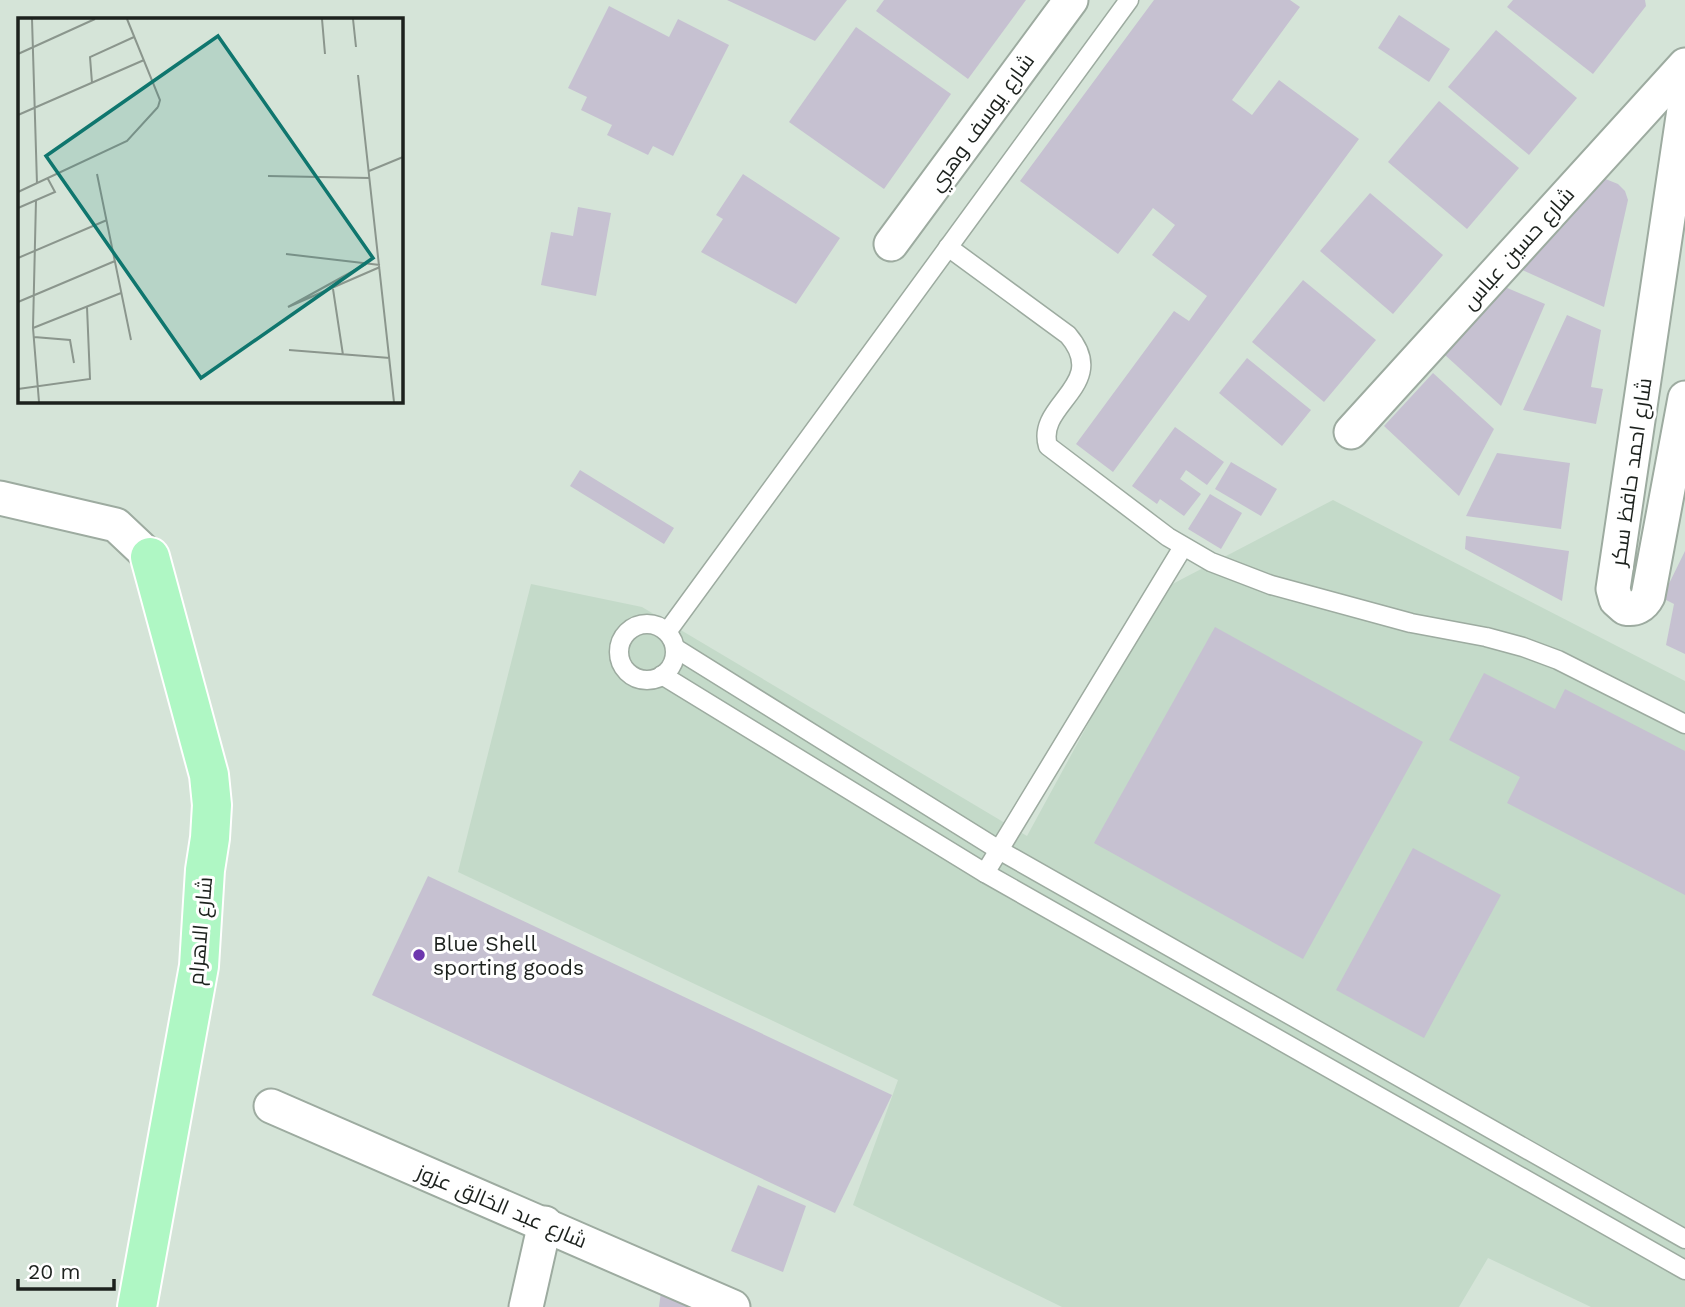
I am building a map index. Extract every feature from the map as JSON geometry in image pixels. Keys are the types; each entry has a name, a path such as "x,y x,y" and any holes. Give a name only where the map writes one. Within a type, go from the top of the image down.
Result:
{"main road":[{"name":"شارع الاهرام","path":"137,1307 199,966 212,804 209,775 150,557"}],"street":[{"name":"شارع يوسف وهبي","path":"891,244 1071,0"},
{"name":"شارع حسين عباس","path":"1351,432 1685,65"},
{"name":"شارع احمد حافظ سكر","path":"1685,103 1613,589 1616,600 1625,608 1636,608 1646,601 1648,596 1685,398"},
{"path":"0,498 116,524 150,557"},
{"name":"شارع عبد الخالق عزوز","path":"271,1106 733,1307"},
{"path":"526,1307 545,1223"}],"lane":[{"path":"1129,0 948,247 671,640 672,665 662,675 650,680 633,676 621,664 619,646 628,632 635,626 652,624 671,640 999,850 1685,1239"},
{"path":"948,247 1068,335 1076,345 1081,357 1081,370 1077,382 1047,426 1045,436 1048,446 1183,547 1211,562 1271,585 1411,623 1486,637 1558,660 1685,724"},
{"path":"985,873 1183,547"},
{"path":"662,675 985,873 1685,1270"}],"shaded area":[{"path":"1333,500 1685,681 1685,1307 1591,1307 1488,1258 1459,1307 1062,1307 853,1205 898,1080 458,872 531,584 642,607 1027,836 1161,590"}],"building":[{"path":"727,0 847,0 815,41"},
{"path":"884,0 1026,0 968,79 876,11"},
{"path":"1154,0 1290,0 1300,7 1232,100 1252,115 1279,80 1359,139 1113,472 1076,444 1174,311 1189,321 1207,296 1152,255 1175,225 1153,208 1118,254 1020,181"},
{"path":"1513,0 1645,0 1646,6 1593,74 1507,7"},
{"path":"609,6 669,37 678,19 729,45 673,156 653,146 648,155 607,135 612,125 581,110 587,97 568,88"},
{"path":"1399,15 1450,49 1429,82 1378,48"},
{"path":"856,27 951,94 884,189 789,122"},
{"path":"1496,30 1577,98 1529,155 1448,87"},
{"path":"1439,101 1519,168 1467,229 1388,162"},
{"path":"743,174 840,238 796,304 701,252 723,219 716,215"},
{"path":"1603,178 1618,184 1625,191 1628,200 1604,307 1520,269"},
{"path":"1370,193 1443,255 1393,314 1320,251"},
{"path":"578,207 611,213 596,296 541,285 551,232 573,236"},
{"path":"1303,280 1376,340 1324,402 1252,342"},
{"path":"1505,287 1545,304 1501,406 1445,355"},
{"path":"1567,315 1601,330 1591,387 1603,389 1596,424 1523,410"},
{"path":"1247,358 1311,410 1282,446 1219,393"},
{"path":"1433,373 1494,429 1459,496 1384,426"},
{"path":"1175,427 1224,462 1207,485 1186,470 1180,479 1201,494 1184,516 1160,499 1157,504 1132,486"},
{"path":"1497,453 1570,463 1561,529 1466,516"},
{"path":"1231,462 1277,489 1261,516 1215,489"},
{"path":"580,470 674,528 664,544 570,486"},
{"path":"1210,494 1242,513 1221,549 1188,529"},
{"path":"1466,536 1569,551 1562,601 1465,549"},
{"path":"1685,551 1685,654 1666,645 1674,604 1662,598"},
{"path":"1215,627 1423,742 1303,959 1094,843"},
{"path":"1484,673 1555,709 1565,689 1685,751 1685,895 1507,803 1520,777 1449,740"},
{"path":"1413,848 1501,895 1424,1038 1336,990"},
{"path":"428,876 892,1095 835,1213 372,995"},
{"path":"758,1185 806,1206 783,1272 731,1251"},
{"path":"662,1284 705,1307 659,1307"}],"place":[{"name":"Blue Shell sporting goods","path":"419,955"}]}
